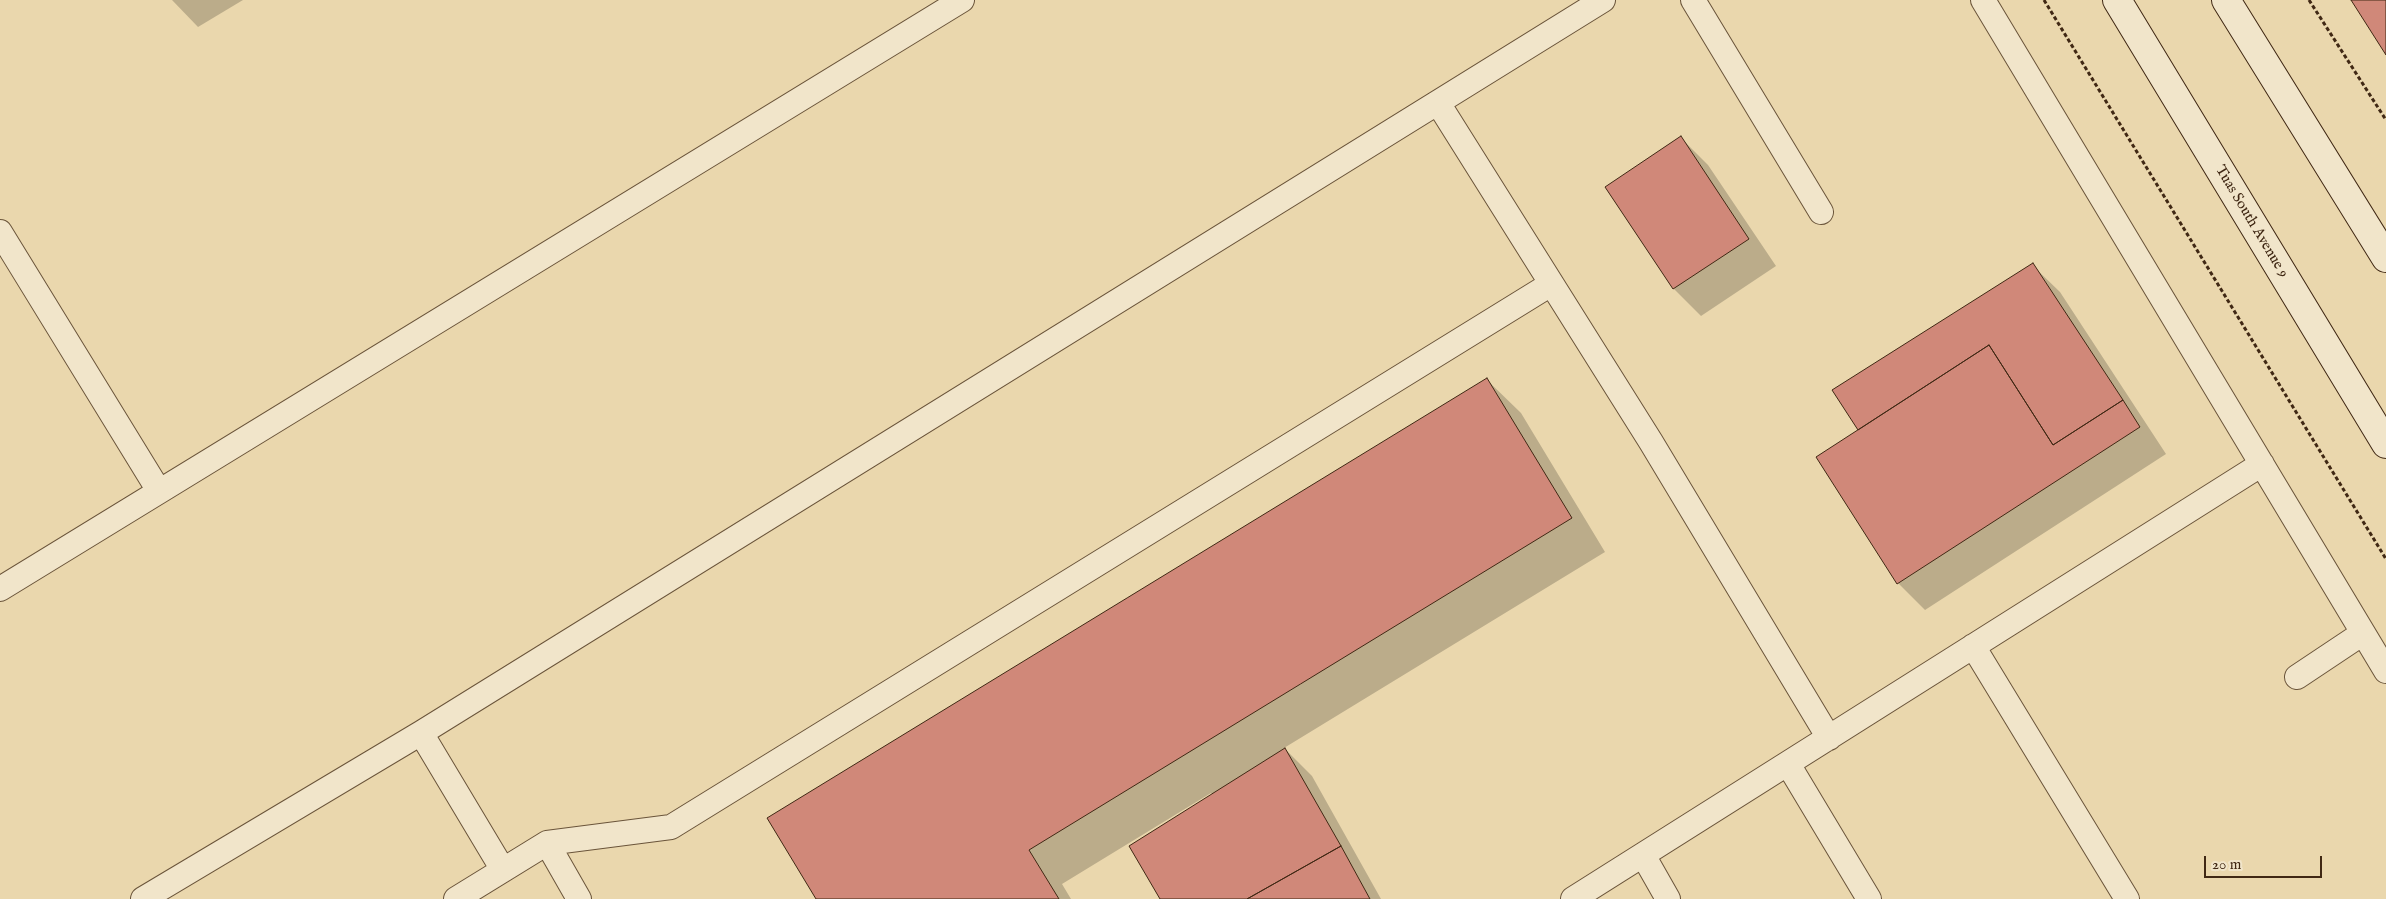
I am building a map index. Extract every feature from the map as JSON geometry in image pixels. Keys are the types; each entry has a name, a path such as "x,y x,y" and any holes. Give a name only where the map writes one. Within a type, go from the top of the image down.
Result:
{"street":[{"name":"Tuas South Avenue 9","path":"2117,0 2386,444"},
{"path":"2226,0 2386,258"}],"lane":[{"path":"0,589 962,0"},
{"path":"143,899 420,733 1603,0"},
{"path":"1693,0 1821,212"},
{"path":"1983,0 2386,671"},
{"path":"1438,103 1651,442 1829,738"},
{"path":"0,232 159,492"},
{"path":"456,899 547,843 671,827 1551,284"},
{"path":"1574,899 2262,464"},
{"path":"2297,677 2363,633"},
{"path":"1974,646 2127,899"},
{"path":"420,733 503,870"},
{"path":"1788,764 1869,899"},
{"path":"547,843 579,899"},
{"path":"1643,855 1668,899"}],"path":[{"path":"2044,0 2386,559"},
{"path":"2309,0 2386,120"}],"building":[{"path":"2351,0 2386,0 2386,55"},
{"path":"1681,136 1749,239 1673,289 1605,187"},
{"path":"2033,263 2123,400 2053,445 1989,345 1858,430 1832,390"},
{"path":"1989,345 2053,445 2123,400 2140,427 1897,584 1816,457"},
{"path":"1487,378 1572,518 1029,850 1059,899 816,899 767,818"},
{"path":"1285,748 1341,846 1247,899 1160,899 1129,846"},
{"path":"1341,846 1370,899 1247,899"}]}
